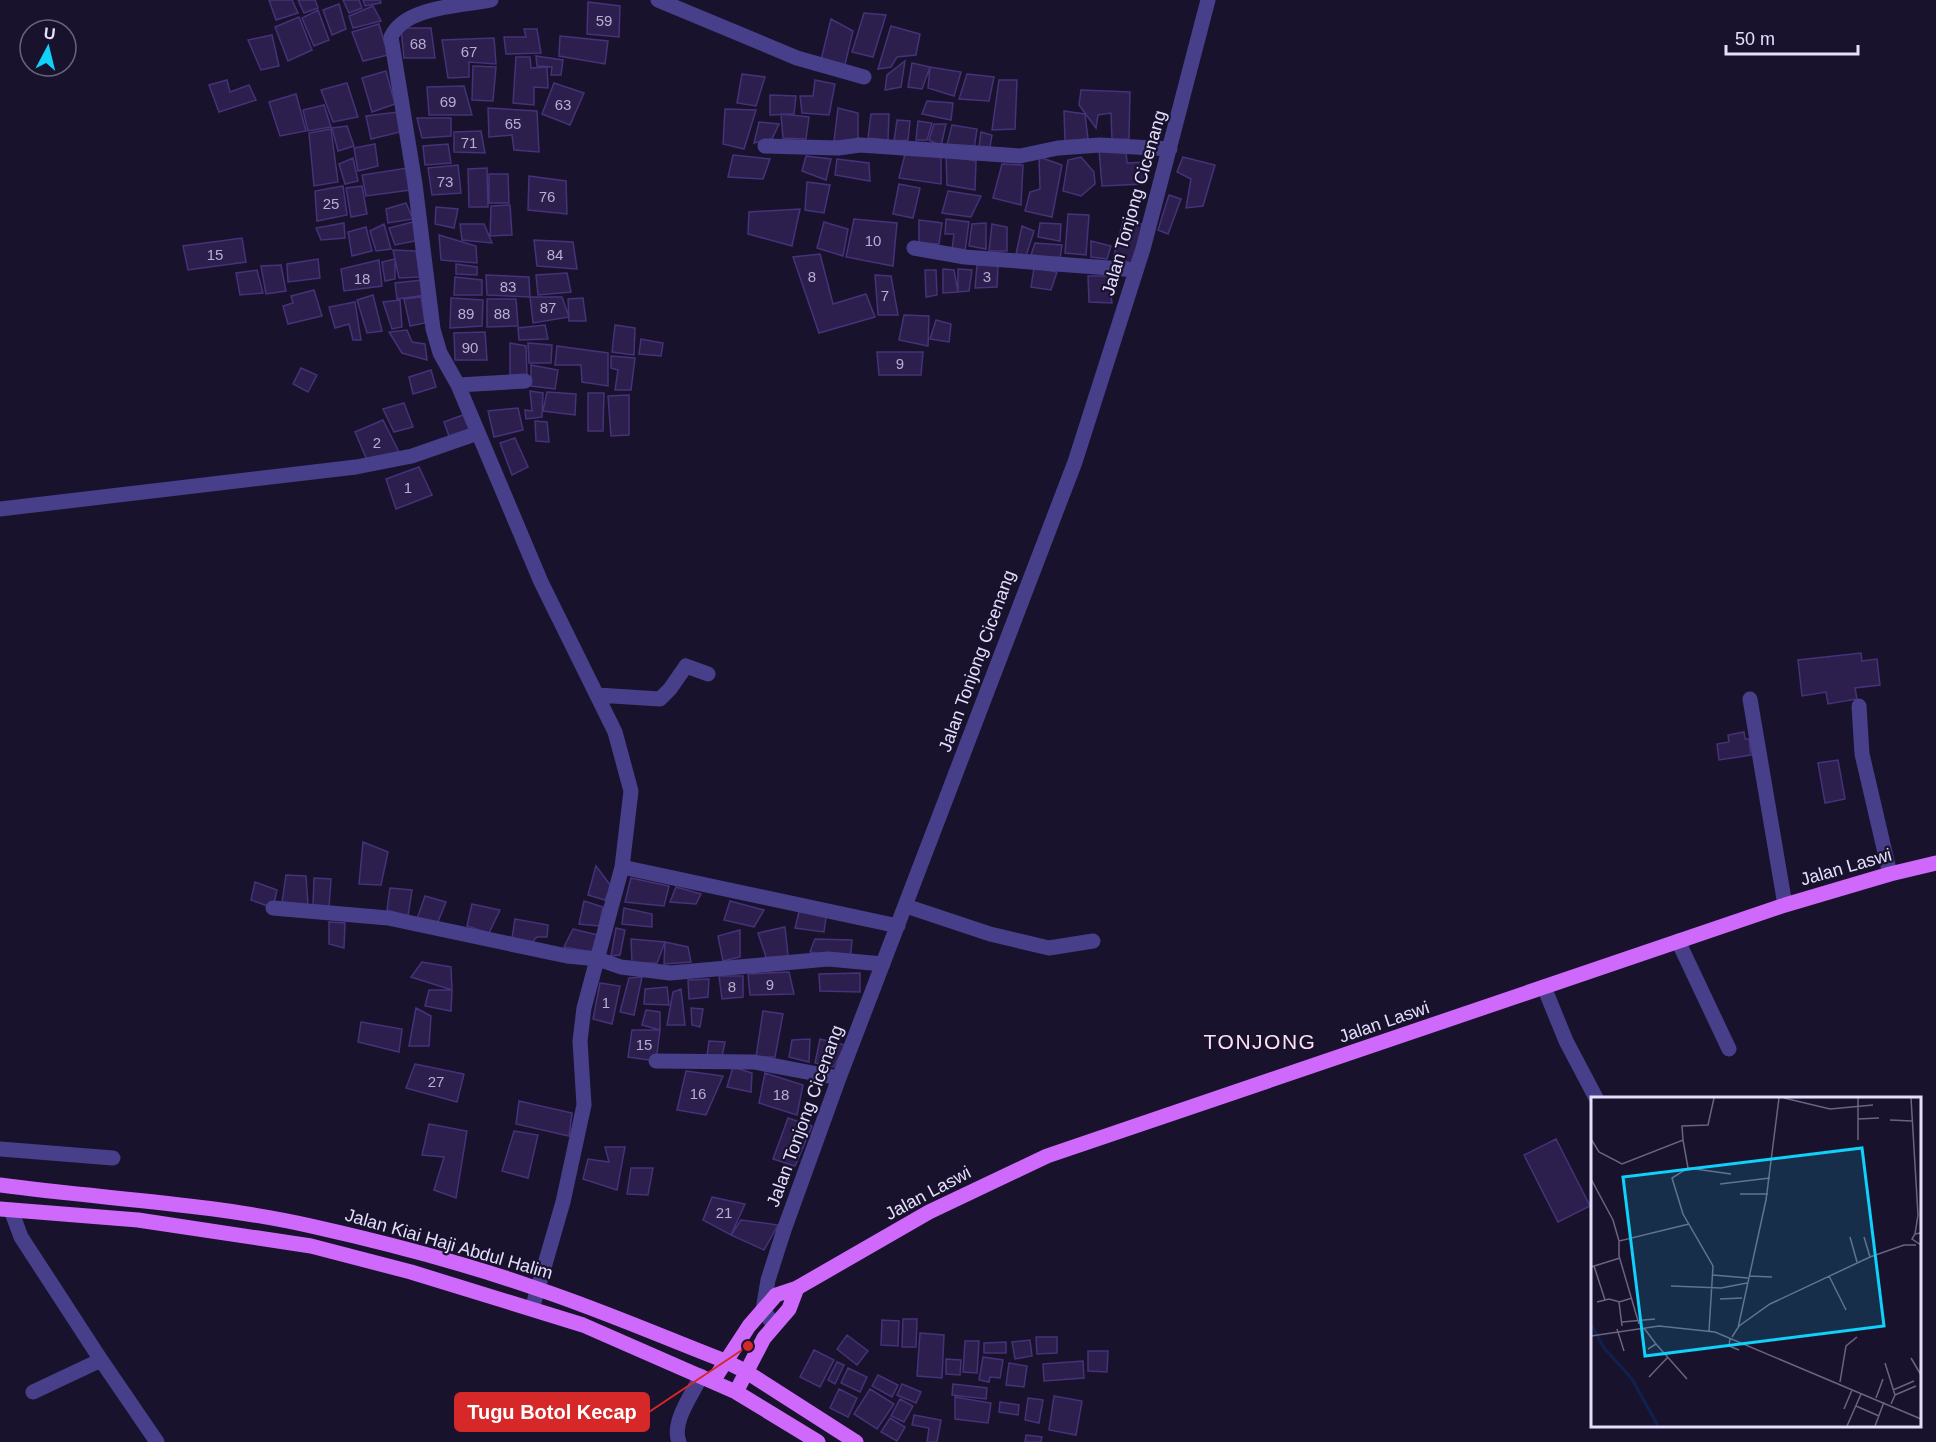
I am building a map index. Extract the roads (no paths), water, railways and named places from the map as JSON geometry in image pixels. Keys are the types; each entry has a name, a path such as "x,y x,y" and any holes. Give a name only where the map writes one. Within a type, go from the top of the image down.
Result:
{"main road":[{"name":"Jalan Laswi","path":"707,1379 725,1361 736,1341 776,1295 797,1288 929,1212 1047,1156 1335,1060 1785,905 1936,863"},
{"name":"Jalan Kiai Haji Abdul Halim","path":"0,1185 73,1195 211,1208 310,1225 423,1254 538,1288 746,1371 856,1442"},
{"name":"Jalan Kiai Haji Abdul Halim","path":"5,1209 138,1220 311,1246 411,1272 583,1325 736,1392 818,1442"},
{"path":"736,1392 774,1325 789,1309 797,1288"}],"street":[{"path":"491,0 431,9 400,24 391,38 415,184 434,329 440,352 458,385 542,582 615,732 631,791 622,867 584,1008 580,1041 584,1105 563,1202 532,1309"},
{"path":"658,0 797,58 864,77"},
{"name":"Jalan Tonjong Cicenang","path":"763,1310 768,1280 784,1230 839,1077 1075,462 1136,270 1208,0"},
{"path":"765,146 838,148 860,145 1020,156 1058,148 1100,145 1170,149"},
{"path":"914,248 965,257 1136,270"},
{"path":"458,385 525,381"},
{"path":"0,509 356,467 412,456 478,432"},
{"path":"597,695 660,699 686,666 708,674"},
{"path":"1750,699 1785,905"},
{"path":"1859,706 1863,754 1890,874"},
{"path":"622,867 898,926"},
{"path":"906,906 990,934 1049,948 1093,941"},
{"path":"273,908 388,918 567,956 598,959 621,967 670,973 828,959 883,964"},
{"path":"1678,941 1729,1049"},
{"path":"1544,987 1566,1041 1595,1097"},
{"path":"656,1062 754,1062 839,1077"},
{"path":"0,1149 113,1158"},
{"path":"5,1209 101,1360 157,1442"},
{"path":"763,1310 774,1325"},
{"path":"33,1392 101,1360"},
{"path":"679,1442 675,1434 677,1425 707,1379"}],"place":[{"name":"Tugu Botol Kecap","path":"748,1346"}],"district":[{"name":"TONJONG","path":"1260,1041"}]}
